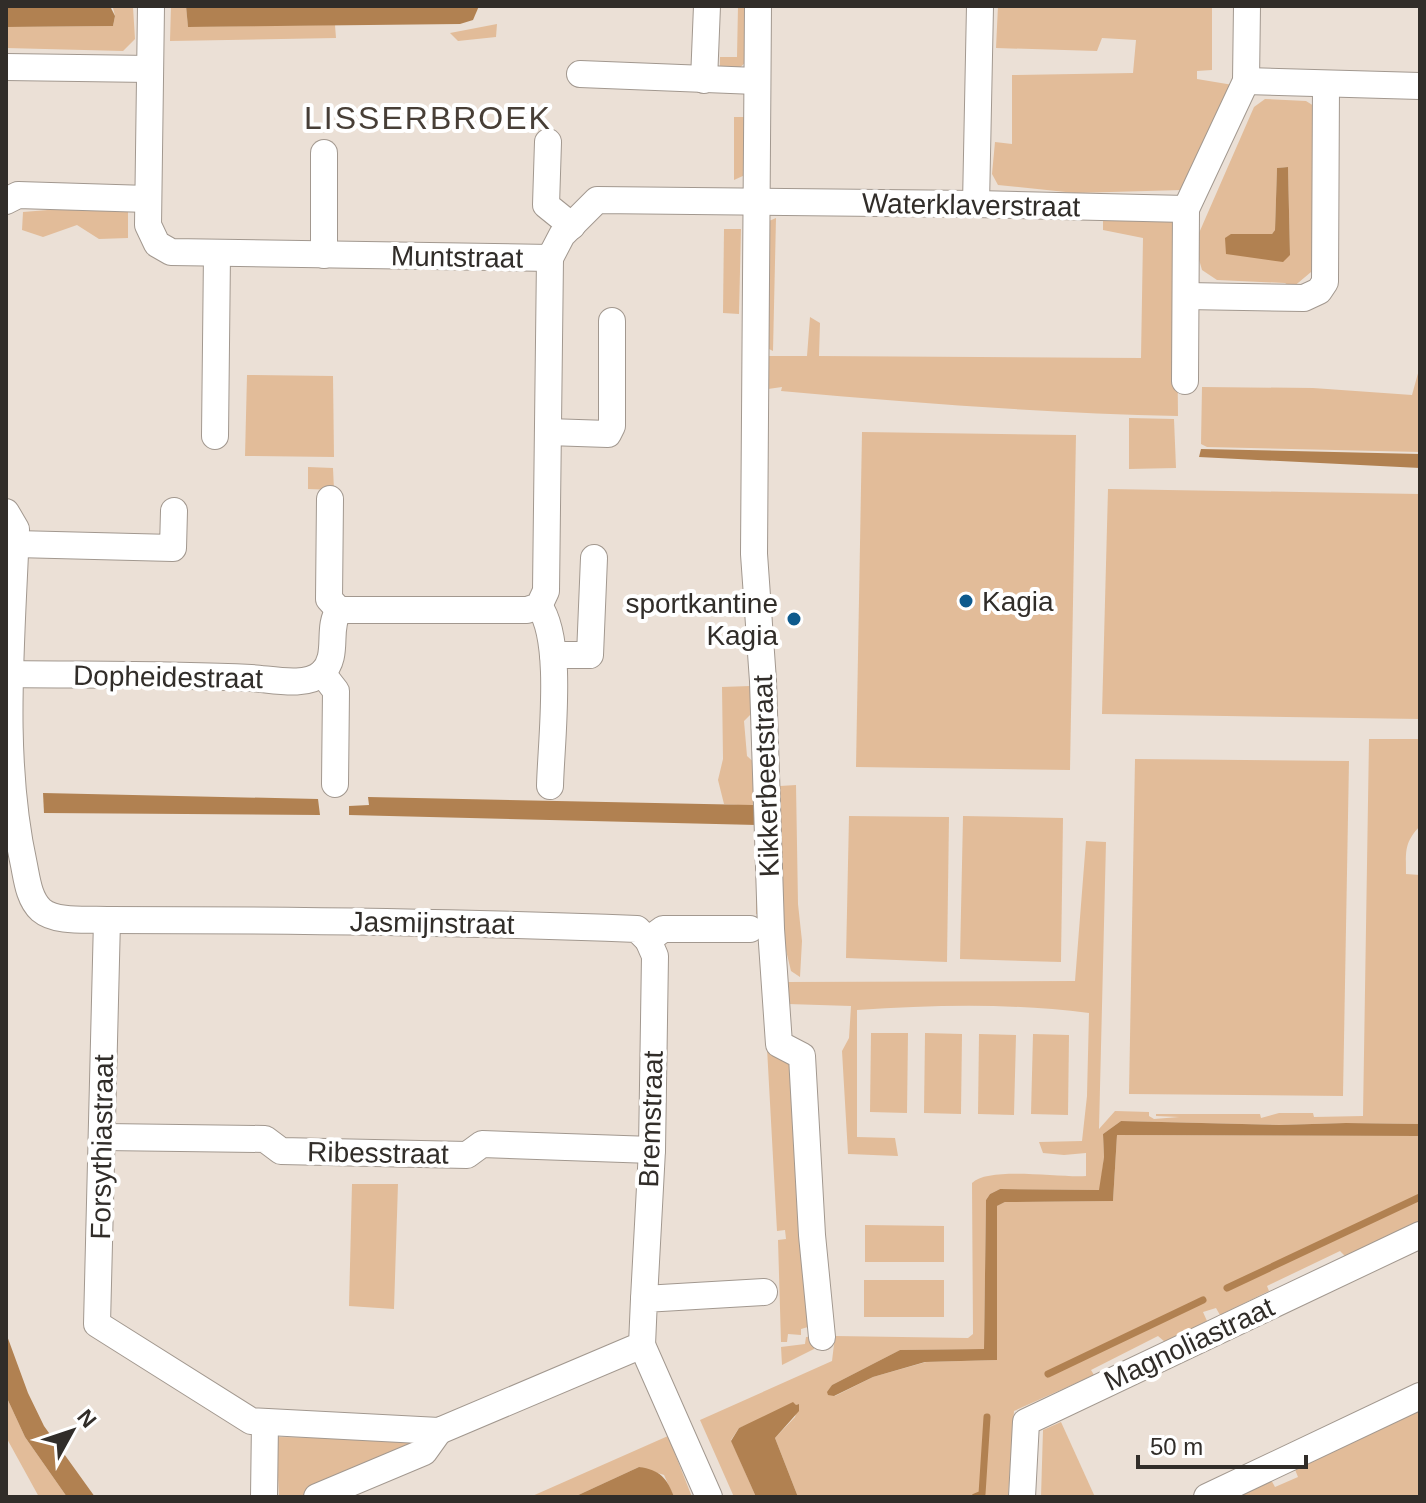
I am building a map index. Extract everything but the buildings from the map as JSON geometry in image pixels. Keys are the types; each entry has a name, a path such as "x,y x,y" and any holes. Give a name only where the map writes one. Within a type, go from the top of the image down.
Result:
{"street":[{"name":"Muntstraat","path":"151,6 148,225 157,244 171,252 550,258 562,235 597,200 757,202"},
{"path":"704,80 707,6"},
{"path":"757,202 758,6"},
{"path":"976,204 980,6"},
{"path":"1185,381 1186,209 1246,81 1247,6"},
{"path":"6,67 150,69"},
{"path":"580,74 756,81"},
{"path":"1246,81 1420,86"},
{"path":"1186,296 1304,298 1319,291 1325,282 1326,84"},
{"path":"548,142 546,205 572,226"},
{"path":"324,153 324,255"},
{"path":"6,201 18,195 148,199"},
{"name":"Waterklaverstraat","path":"757,202 1186,209"},
{"name":"Kikkerbeetstraat","path":"757,202 754,554 763,681 771,929 779,1044 802,1056 812,1235 822,1337"},
{"path":"215,436 217,253"},
{"path":"330,499 329,599 339,610 527,610 539,606 546,591 550,258"},
{"path":"548,432 608,434 612,426 612,321"},
{"path":"16,544 173,548 174,511"},
{"path":"6,512 16,529 11,674 12,835 31,894 42,911 63,918 107,920"},
{"path":"553,655 590,655 594,558"},
{"path":"539,606 548,618 553,655 550,786"},
{"path":"335,784 336,691 322,673 331,659 334,617 339,610"},
{"name":"Dopheidestraat","path":"11,674 308,681 322,673"},
{"name":"Jasmijnstraat","path":"107,920 335,920 541,925 637,929 648,940"},
{"name":"Forsythiastraat","path":"107,920 97,1324 251,1421 439,1431 642,1345"},
{"path":"648,940 663,929 750,929"},
{"name":"Bremstraat","path":"644,1299 652,1150 655,956 648,940"},
{"name":"Ribesstraat","path":"104,1137 265,1139 281,1151 467,1155 482,1144 652,1150"},
{"name":"Magnoliastraat","path":"1022,1497 1026,1422 1420,1235"},
{"path":"709,1497 642,1345 644,1299 764,1292"},
{"path":"1207,1497 1420,1396"},
{"path":"264,1497 265,1422"},
{"name":"Forsythiastraat","path":"317,1497 424,1452 439,1431"}],"shaded area":[{"path":"6,6 110,6 115,16 113,26 6,27"},
{"path":"171,6 186,6 188,27 335,25 336,38 170,41"},
{"path":"186,6 479,6 473,20 460,24 188,27"},
{"path":"738,6 748,6 746,62 736,71 720,71 720,57 737,57"},
{"path":"998,6 1212,6 1212,70 1197,71 1197,79 1233,85 1182,190 1075,193 998,185 992,174 995,142 1012,144 1012,75 1133,73 1136,40 1102,38 1097,51 996,48"},
{"path":"133,7 135,39 123,51 6,48 6,27 113,26 113,8"},
{"path":"497,24 496,37 458,41 450,33"},
{"path":"1265,99 1306,101 1314,106 1312,261 1317,267 1292,288 1285,283 1217,280 1202,270 1198,256 1199,233 1254,107","holes":["1288,167 1290,255 1231,234 1272,234 1275,230 1277,168"]},
{"path":"734,117 745,117 745,175 734,180"},
{"path":"1288,167 1290,255 1283,262 1226,254 1225,238 1231,234 1272,234 1275,230 1277,168"},
{"path":"85,207 128,208 128,238 99,239 77,225 43,237 22,230 23,212"},
{"path":"776,218 773,351 769,349 769,221"},
{"path":"1176,218 1178,416 980,407 781,391 782,387 768,389 767,356 807,356 810,317 820,323 819,356 1141,358 1143,238 1103,230 1103,219"},
{"path":"724,229 741,229 739,314 723,313"},
{"path":"1420,366 1420,452 1207,447 1201,444 1202,387 1313,388 1412,395"},
{"path":"247,375 333,376 334,457 245,456"},
{"path":"1129,418 1174,419 1176,468 1129,469"},
{"name":"Kagia","path":"862,432 1076,435 1070,770 856,767"},
{"path":"1201,449 1420,454 1420,468 1199,457"},
{"path":"308,467 333,468 334,490 308,489"},
{"path":"1108,489 1420,494 1420,719 1102,714"},
{"path":"750,686 754,711 744,721 747,756 758,766 765,914 756,914 756,825 753,806 724,804 718,780 723,759 722,687"},
{"path":"1369,739 1420,739 1420,826 1407,848 1406,874 1420,875 1420,1124 1279,1125 1121,1121 1103,1134 1100,1190 1000,1189 986,1200 984,1349 900,1350 832,1385 828,1392 835,1396 873,1377 926,1362 997,1360 997,1206 1005,1202 1113,1201 1117,1135 1420,1136 1420,1222 1346,1257 1340,1251 1267,1286 1269,1291 1220,1315 1216,1308 1203,1312 1207,1321 1165,1342 1158,1336 1091,1370 1094,1375 1014,1411 1008,1497 798,1497 775,1438 795,1417 799,1404 739,1428 731,1440 756,1497 734,1497 700,1420 832,1361 835,1336 968,1338 973,1334 972,1183 993,1175 1009,1174 1086,1176 1086,1153 1043,1153 1039,1142 1082,1141 1087,1096 1089,1013 973,1006 857,1010 857,1137 895,1138 898,1156 848,1154 842,1051 849,1038 851,1006 788,1004 786,982 1075,981 1086,841 1106,842 1099,1129 1115,1111 1149,1112 1154,1119 1179,1117 1156,1114 1260,1114 1261,1118 1279,1113 1313,1113 1314,1117 1363,1116"},
{"path":"1135,759 1349,761 1343,1096 1129,1094"},
{"path":"796,785 798,904 802,941 800,977 791,971 784,942 780,786"},
{"path":"43,793 318,799 320,815 44,813"},
{"path":"368,797 753,805 757,825 349,815 349,806 369,805"},
{"path":"849,816 949,817 947,962 846,958"},
{"path":"963,816 1063,818 1061,962 960,959"},
{"path":"871,1033 908,1033 907,1113 870,1112"},
{"path":"925,1033 962,1034 961,1114 924,1113"},
{"path":"979,1034 1016,1035 1014,1115 978,1114"},
{"path":"1033,1034 1069,1035 1068,1115 1031,1114"},
{"path":"767,1048 792,1062 808,1327 801,1329 801,1335 788,1334 787,1342 781,1342 778,1240 786,1239 785,1230 777,1231"},
{"path":"1121,1121 1279,1125 1420,1124 1420,1136 1117,1135 1113,1201 1005,1202 997,1206 997,1360 925,1362 873,1377 834,1396 828,1395 832,1385 900,1350 984,1349 986,1200 1000,1189 1099,1190 1104,1157 1103,1134"},
{"path":"352,1184 398,1184 394,1309 349,1306"},
{"path":"865,1225 944,1226 944,1262 865,1262"},
{"path":"864,1280 944,1280 944,1317 864,1317"},
{"path":"6,1333 44,1426 95,1497 67,1497 25,1437 6,1396"},
{"path":"817,1336 814,1349 782,1365 781,1347 805,1344 806,1337"},
{"path":"6,1396 25,1437 67,1497 39,1497 6,1437"},
{"path":"793,1402 799,1404 799,1411 775,1438 798,1497 756,1497 731,1441 739,1428"},
{"path":"1420,1408 1420,1497 1230,1497 1270,1478 1275,1487 1298,1477 1294,1467"},
{"path":"1061,1422 1095,1497 1041,1497 1043,1430"},
{"path":"668,1436 692,1497 674,1497 664,1475 639,1467 574,1497 530,1497"},
{"path":"276,1437 420,1439 417,1447 300,1497 279,1497"},
{"path":"639,1467 662,1476 674,1497 574,1497"}],"waterway":[{"path":"1227,1288 1420,1197"},
{"path":"1048,1374 1203,1300"},
{"path":"975,1497 982,1494 987,1417"}],"place":[{"name":"Kagia","path":"966,601"},
{"name":"sportkantine Kagia","path":"794,619"}],"district":[{"name":"LISSERBROEK","path":"428,118"}]}
